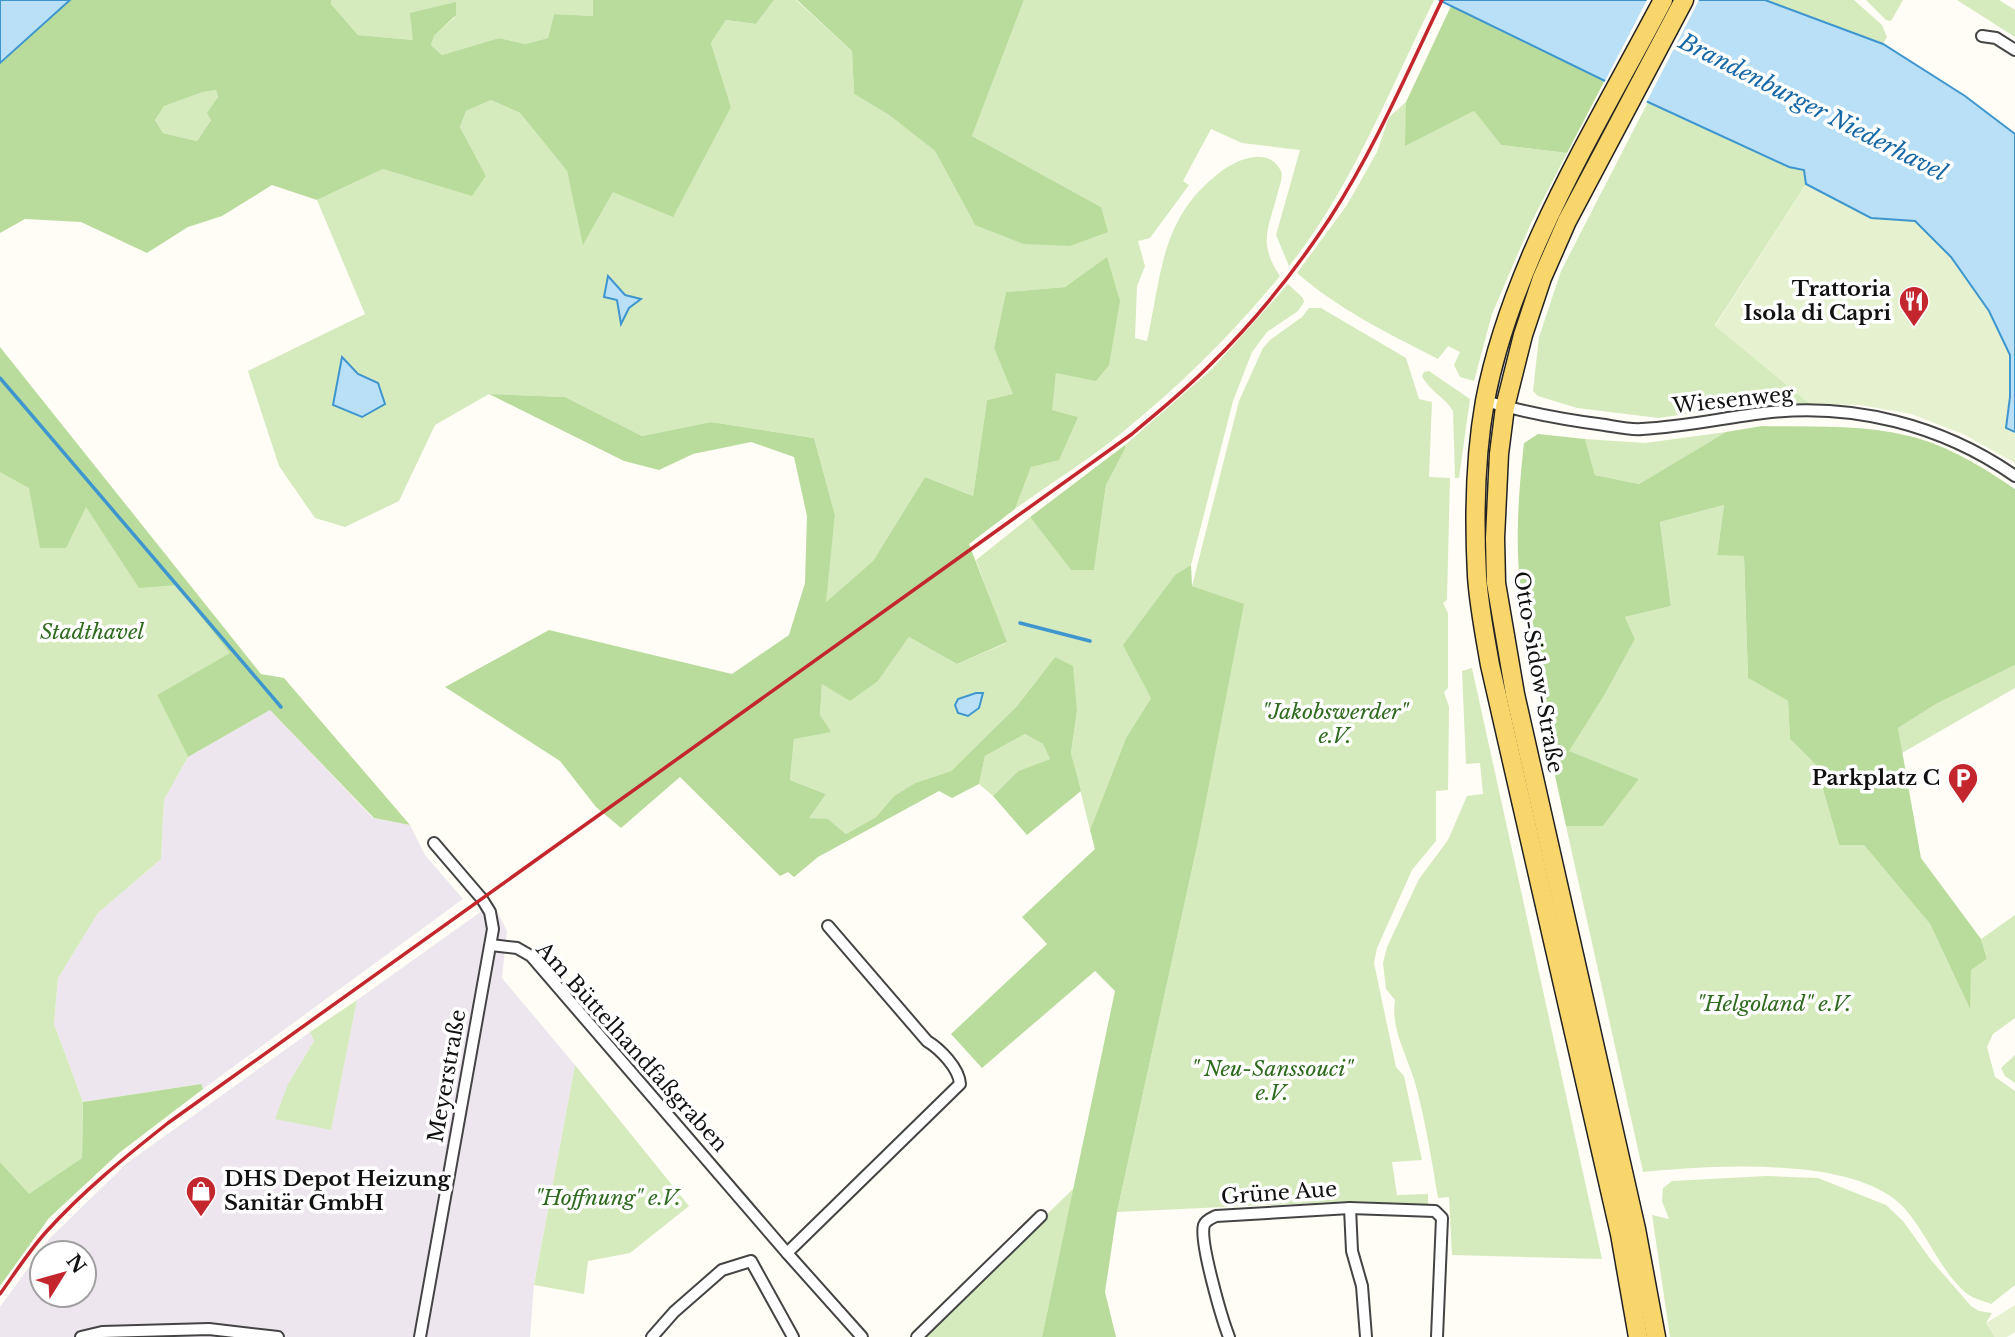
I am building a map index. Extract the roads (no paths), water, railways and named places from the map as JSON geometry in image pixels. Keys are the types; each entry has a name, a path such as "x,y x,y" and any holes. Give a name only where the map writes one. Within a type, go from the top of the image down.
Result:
{"main road":[{"name":"Otto-Sidow-Straße","path":"1638,1337 1620,1234 1490,665 1477,577 1476,522 1479,451 1485,401 1525,268 1551,212 1663,0"},
{"name":"Otto-Sidow-Straße","path":"1656,1337 1636,1229 1515,694 1496,583 1495,538 1499,454 1506,407 1523,335 1542,278 1567,221 1684,0"}],"street":[{"path":"1982,36 1996,38 2015,50"},
{"name":"Wiesenweg","path":"1485,401 1586,423 1639,430 1765,412 1818,411 1868,415 1914,425 1962,444 2015,476"},
{"path":"434,843 482,898 490,912 493,929 491,945"},
{"path":"787,1253 960,1084 960,1076 936,1046 927,1041 828,926"},
{"name":"Am Büttelhandfaßgraben","path":"491,945 517,948 531,956 862,1337"},
{"name":"Meyerstraße","path":"419,1337 491,945"},
{"name":"Grüne Aue","path":"1350,1208 1352,1251 1362,1286 1366,1337"},
{"name":"Grüne Aue","path":"1229,1337 1211,1275 1204,1235 1204,1225 1208,1219 1216,1216 1350,1208 1435,1211 1442,1219 1437,1337"},
{"path":"917,1337 1041,1216"},
{"path":"652,1337 674,1312 722,1270 751,1261 793,1337"},
{"path":"81,1337 102,1332 209,1329 278,1337"}],"water":[{"path":"0,0 70,0 0,63"},
{"name":"Brandenburger Niederhavel","path":"1439,0 1765,0 1883,44 1965,96 2015,134 2015,432 2006,428 2010,397 2010,355 1989,311 1951,257 1915,221 1871,218 1806,184 1804,170 1789,167 1648,102"},
{"path":"608,276 625,295 641,299 629,308 621,324 617,300 604,297"},
{"path":"342,357 358,374 378,383 385,404 362,417 333,405"},
{"path":"983,693 979,708 968,716 958,713 955,705 958,699"}],"waterway":[{"path":"0,378 281,707"},
{"path":"1020,623 1090,641"}],"railway":[{"path":"0,1294 60,1217 105,1175 168,1123 1132,434 1199,376 1273,296 1330,218 1376,138 1442,0"}],"place":[{"name":"Trattoria Isola di Capri","path":"1914,328"},
{"name":"Parkplatz C","path":"1963,805"},
{"name":"DHS Depot Heizung Sanitär GmbH","path":"201,1218"}],"park label":[{"name":"Stadthavel","path":"92,632"},
{"name":"\"Jakobswerder\" e.V.","path":"1335,724"},
{"name":"\"Helgoland\" e.V.","path":"1774,1004"},
{"name":"\" Neu-Sanssouci\" e.V.","path":"1272,1081"},
{"name":"\"Hoffnung\" e.V.","path":"608,1198"}]}
